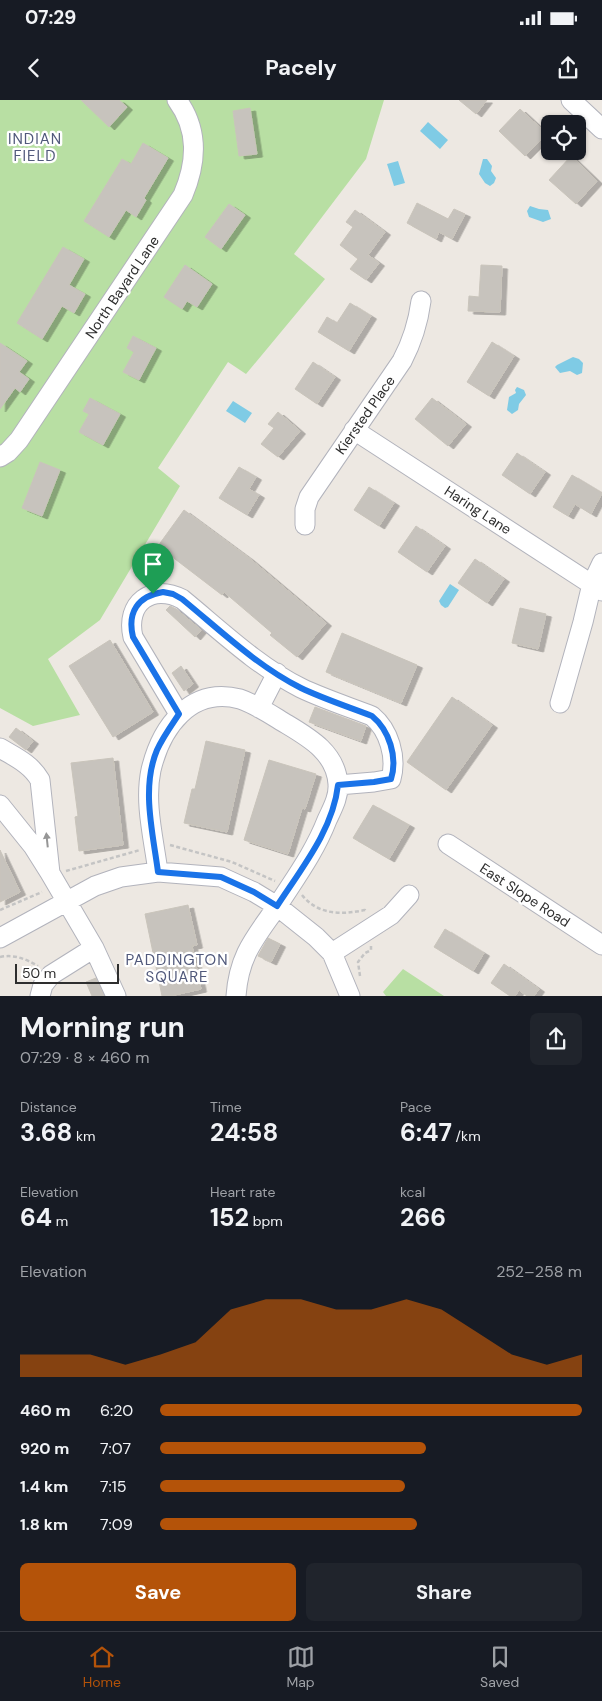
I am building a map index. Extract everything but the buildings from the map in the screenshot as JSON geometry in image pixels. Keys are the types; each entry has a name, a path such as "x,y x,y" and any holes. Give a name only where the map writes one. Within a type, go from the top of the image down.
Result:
{"street":[{"name":"North Bayard Lane","path":"0,457 8,452 19,440 184,195 191,177 194,160 194,142 189,123 178,100"},
{"path":"571,100 602,129"},
{"name":"Kiersted Place","path":"304,525 305,509 309,497 402,362 412,343 418,324 421,301"},
{"name":"Haring Lane","path":"354,430 597,587"},
{"path":"560,703 597,587 602,563"},
{"path":"179,714 133,637 130,626 136,606 143,599 163,592 173,594 182,599 277,673 302,688 372,716 381,724 390,746 393,765 391,779 338,785"},
{"path":"259,708 277,673"},
{"path":"158,872 149,799 151,772 156,752 162,740 179,714 188,706 200,700 214,697 240,699 314,740 329,756 336,773 338,785 337,798 310,856 248,948 239,971 236,996"},
{"path":"0,748 28,765 35,771 40,780 50,873"},
{"path":"0,806 33,846 50,873 94,948 116,996"},
{"name":"East Slope Road","path":"448,844 602,945"},
{"path":"0,938 95,886 121,877 158,872 221,877 254,892 277,906 316,937 332,953 350,996"},
{"path":"332,953 391,915 409,895"},
{"path":"40,996 43,985 52,976 94,948"}],"path":[{"path":"0,957 16,957 28,960 52,976"}],"green space":[{"path":"0,100 384,100 366,159 294,254 325,279 246,374 228,362 158,468 180,486 100,620 48,659 80,715 33,726 0,708"},
{"path":"403,969 444,996 386,996 383,992"}],"water":[{"path":"428,122 448,140 440,149 420,131"},
{"path":"483,159 487,159 492,166 491,171 496,178 490,186 485,183 479,174"},
{"path":"398,161 405,183 394,186 387,164"},
{"path":"530,206 548,210 551,219 543,222 529,217 527,211"},
{"path":"573,357 583,363 582,373 577,375 570,371 560,373 555,367"},
{"path":"517,387 524,390 526,395 519,404 518,410 512,414 507,410 509,397 516,393"},
{"path":"233,401 252,413 245,423 226,411"},
{"path":"450,584 459,590 448,607 445,608 439,601"}],"district":[{"name":"INDIAN FIELD","path":"35,148"},
{"name":"PADDINGTON SQUARE","path":"177,968"}],"route":[{"path":"163,592 173,594 182,599 277,673 302,688 372,716 381,724 386,733 393,765 391,779 388,781 338,785 337,798 320,838 277,906 254,892 221,877 158,872 150,813 149,792 151,772 156,752 165,734 179,714 133,637 130,626 136,606 143,599 153,594 163,592"}]}
